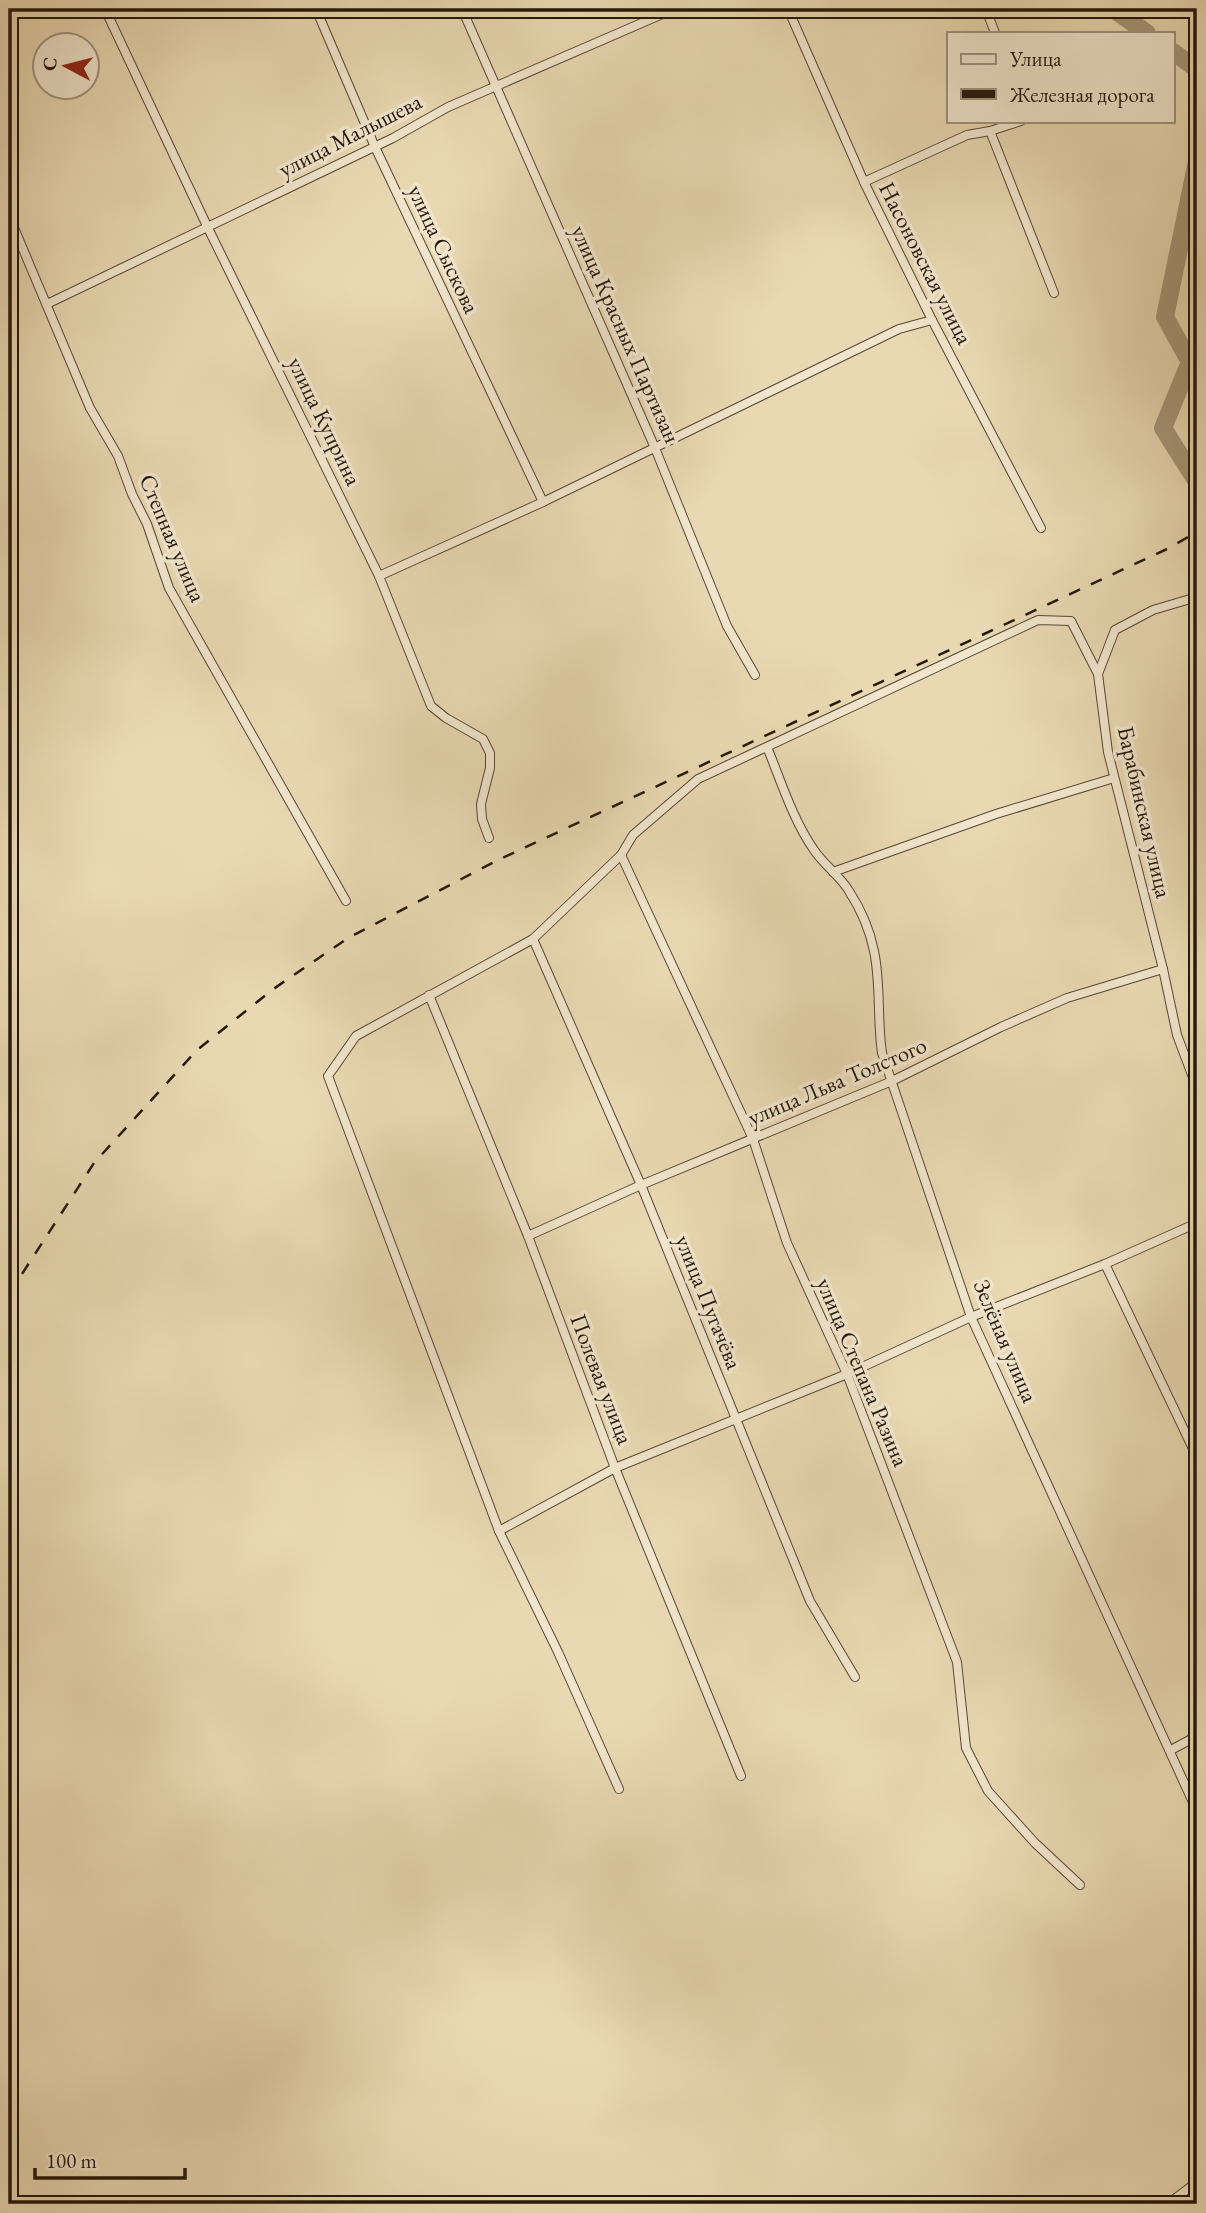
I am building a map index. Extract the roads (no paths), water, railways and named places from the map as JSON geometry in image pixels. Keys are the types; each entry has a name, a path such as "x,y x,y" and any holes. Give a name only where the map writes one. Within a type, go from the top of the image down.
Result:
{"street":[{"name":"улица Куприна","path":"105,9 207,226 379,576 431,706 483,739 490,753 490,768 481,804 482,819 489,838"},
{"name":"улица Сыскова","path":"316,9 375,147 543,502"},
{"name":"улица Красных Партизан","path":"462,9 655,448 727,626 755,675"},
{"name":"улица Малышева","path":"47,304 375,147 447,107 674,9"},
{"name":"Насоновская улица","path":"788,9 864,182 932,320 1041,528"},
{"path":"986,9 995,32"},
{"path":"864,182 967,135 1018,122"},
{"path":"990,131 1054,293"},
{"name":"Степная улица","path":"9,216 90,408 118,456 147,524 169,588 346,901"},
{"path":"379,576 543,502 899,329 932,320"},
{"name":"Барабинская улица","path":"1197,597 1153,610 1115,630 1098,674 1114,778 1163,969 1177,1035 1197,1088"},
{"path":"619,1789 558,1652 499,1531 328,1076 355,1036 533,939 621,855 633,835 698,779 1038,620 1072,621 1098,674"},
{"name":"Зелёная улица","path":"767,747 799,823 814,850 849,890 874,950 882,1053 971,1317 1197,1811"},
{"path":"833,872 996,814 1114,778"},
{"name":"улица Степана Разина","path":"621,855 753,1139 787,1243 847,1374 957,1662 966,1748 988,1791 1035,1843 1080,1885"},
{"name":"улица Пугачёва","path":"533,939 641,1185 810,1601 855,1677"},
{"name":"улица Льва Толстого","path":"528,1236 641,1185 892,1081 1001,1027 1068,998 1163,969"},
{"name":"Полевая улица","path":"429,995 528,1236 615,1468 741,1776"},
{"path":"499,1531 615,1468 847,1374 971,1317 1105,1264 1197,1223"},
{"path":"1105,1264 1197,1457"},
{"path":"1171,1750 1197,1737"},
{"path":"1168,2204 1197,2182"}],"waterway":[{"path":"1113,9 1146,32"},
{"path":"1174,53 1197,69"},
{"path":"1197,161 1165,317 1190,362 1163,428 1197,482"}],"railway":[{"path":"9,1294 94,1163 197,1050 272,990 348,938 498,860 1167,549 1197,532"}]}
